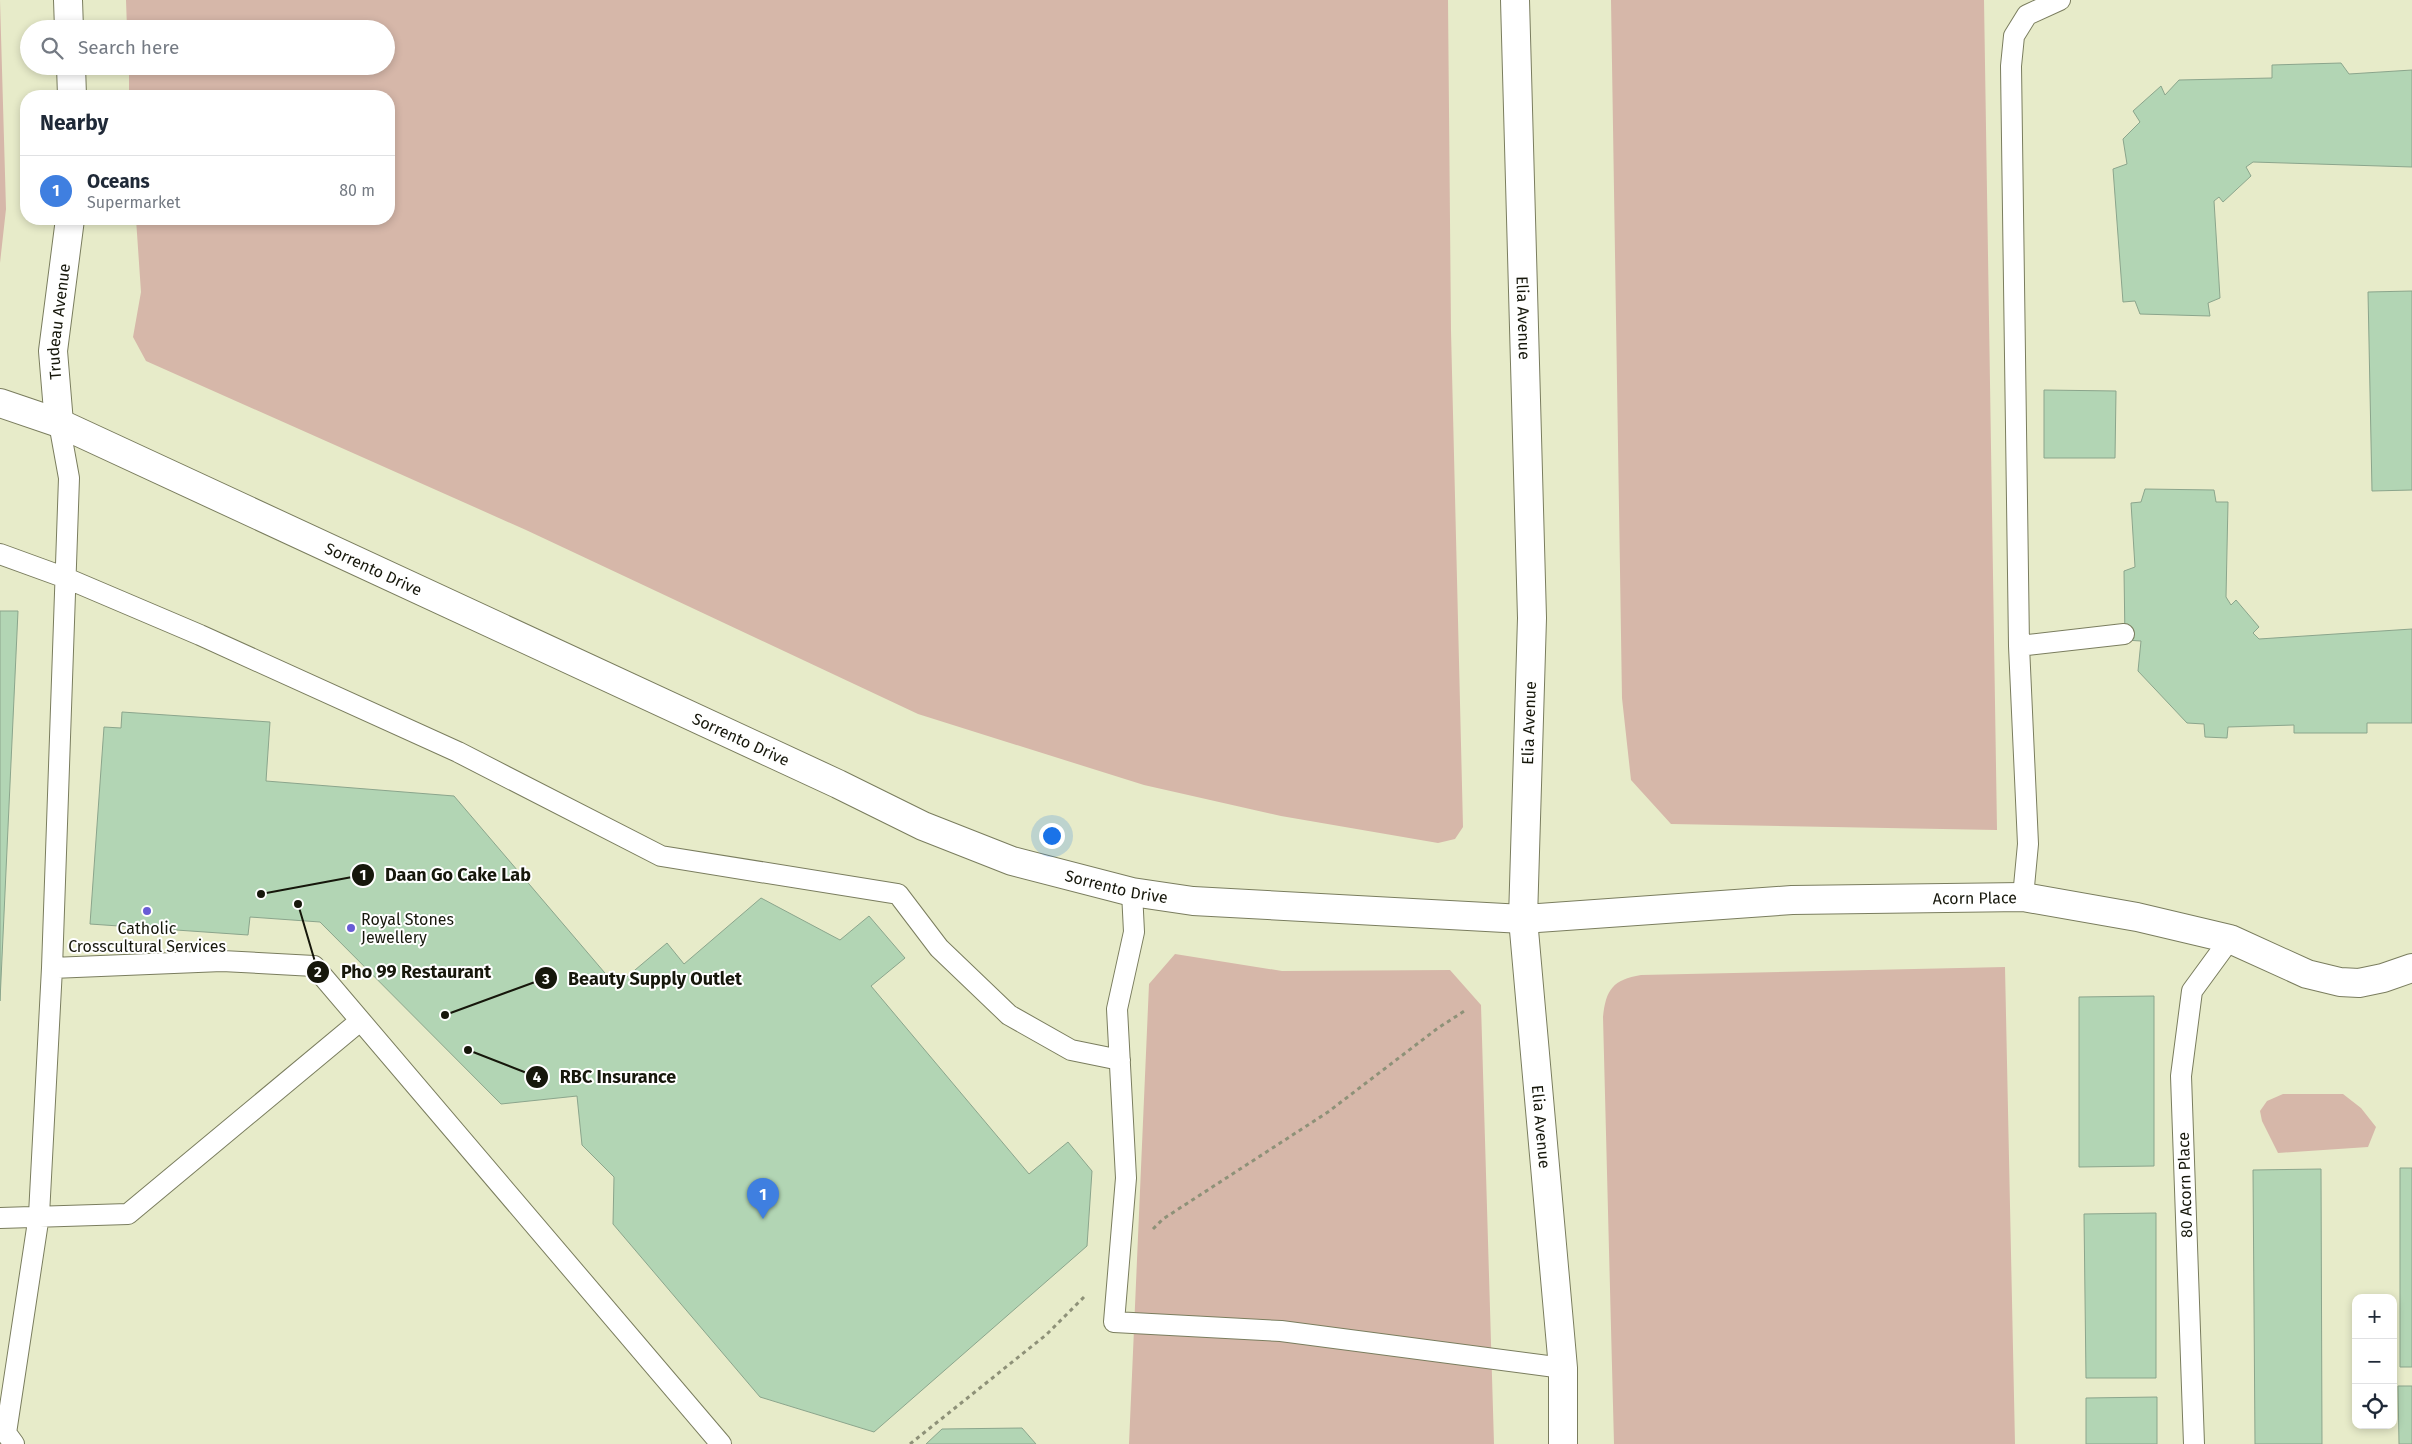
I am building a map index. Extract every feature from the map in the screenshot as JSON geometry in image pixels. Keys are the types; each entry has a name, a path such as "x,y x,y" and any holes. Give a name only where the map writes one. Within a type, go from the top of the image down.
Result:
{"street":[{"path":"68,0 69,20"},
{"name":"Elia Avenue","path":"1515,0 1532,618 1523,919 1562,1368 1563,1444"},
{"path":"71,75 72,90"},
{"name":"Trudeau Avenue","path":"59,423 53,352 69,225"},
{"name":"Sorrento Drive","path":"0,403 59,423 838,784 923,826 1012,861 1132,892 1193,901 1523,919"},
{"name":"Acorn Place","path":"1523,919 1792,900 2023,897 2137,917 2230,938 2307,974 2340,982 2359,983 2412,968"}],"lane":[{"path":"2023,897 2028,844 2019,646 2011,66 2014,36 2027,15 2060,0"},
{"path":"7,1436 39,1216 52,968 69,478 59,423"},
{"path":"0,554 66,578 209,639 458,752 661,856 898,894 940,948 1009,1015 1071,1050 1120,1060"},
{"path":"2019,646 2124,634"},
{"path":"1132,892 1134,932 1117,1009 1126,1178 1114,1322 1281,1332 1562,1368"},
{"name":"80 Acorn Place","path":"2194,1444 2181,1076 2192,991 2230,938"},
{"path":"52,968 222,961 314,966 721,1444"},
{"path":"0,1218 128,1214 360,1021"}],"path":[{"path":"910,1444 1046,1336 1163,1219 1328,1112 1438,1028 1466,1010"}],"shaded area":[{"path":"0,0 6,209 0,263"},
{"path":"126,0 1448,0 1451,331 1463,827 1455,839 1438,843 1281,816 1144,785 918,714 526,530 146,361 133,337 141,292 136,225 395,225 395,90 129,90 129,75 395,75 395,20 127,20"},
{"path":"1611,0 1984,0 1997,830 1671,824 1631,780 1622,698"},
{"path":"1175,954 1282,971 1450,970 1481,1005 1494,1444 1129,1444 1149,984"},
{"path":"2005,967 2015,1444 1614,1444 1603,1017 1606,999 1613,987 1617,983 1631,977 1641,975"},
{"path":"2283,1094 2343,1094 2361,1108 2376,1127 2368,1147 2278,1153 2262,1121 2260,1111 2267,1101"}],"building":[{"path":"2341,63 2349,74 2412,70 2412,167 2253,162 2246,167 2251,176 2223,202 2219,197 2214,201 2220,298 2208,303 2210,316 2140,314 2135,301 2123,302 2113,169 2127,164 2123,139 2140,122 2133,111 2161,86 2165,95 2179,80 2272,78 2272,65"},
{"path":"2412,291 2412,490 2372,491 2368,292"},
{"path":"2044,390 2116,391 2115,458 2044,458"},
{"path":"2145,489 2214,490 2216,502 2228,502 2226,597 2231,605 2236,600 2259,627 2253,633 2259,639 2412,629 2412,723 2367,723 2367,733 2294,733 2294,725 2228,727 2227,738 2205,737 2204,724 2187,723 2138,671 2141,641 2125,640 2124,571 2135,567 2131,503 2141,502"},
{"path":"0,611 18,611 0,1001"},
{"path":"122,712 270,722 266,781 454,796 616,986 667,943 684,964 761,898 840,940 869,916 905,958 871,986 1029,1174 1068,1142 1092,1171 1087,1246 874,1432 760,1397 613,1224 614,1177 582,1145 577,1096 501,1104 320,922 250,917 248,935 90,924 104,727 121,728"},
{"path":"2154,996 2154,1166 2079,1167 2079,997"},
{"path":"2400,1168 2412,1168 2412,1367 2400,1367"},
{"path":"2321,1169 2322,1444 2255,1444 2253,1170"},
{"path":"2156,1213 2156,1378 2086,1378 2084,1214"},
{"path":"2398,1386 2412,1386 2412,1444 2399,1444"},
{"path":"2157,1397 2157,1444 2086,1444 2086,1398"},
{"path":"1022,1428 1036,1444 926,1444 942,1429"}],"place":[{"name":"Daan Go Cake Lab","path":"261,894"},
{"name":"Pho 99 Restaurant","path":"298,904"},
{"name":"Catholic Crosscultural Services","path":"147,911"},
{"name":"Royal Stones Jewellery","path":"351,928"},
{"name":"Beauty Supply Outlet","path":"445,1015"},
{"name":"RBC Insurance","path":"468,1050"},
{"name":"Oceans","path":"763,1219"}]}
